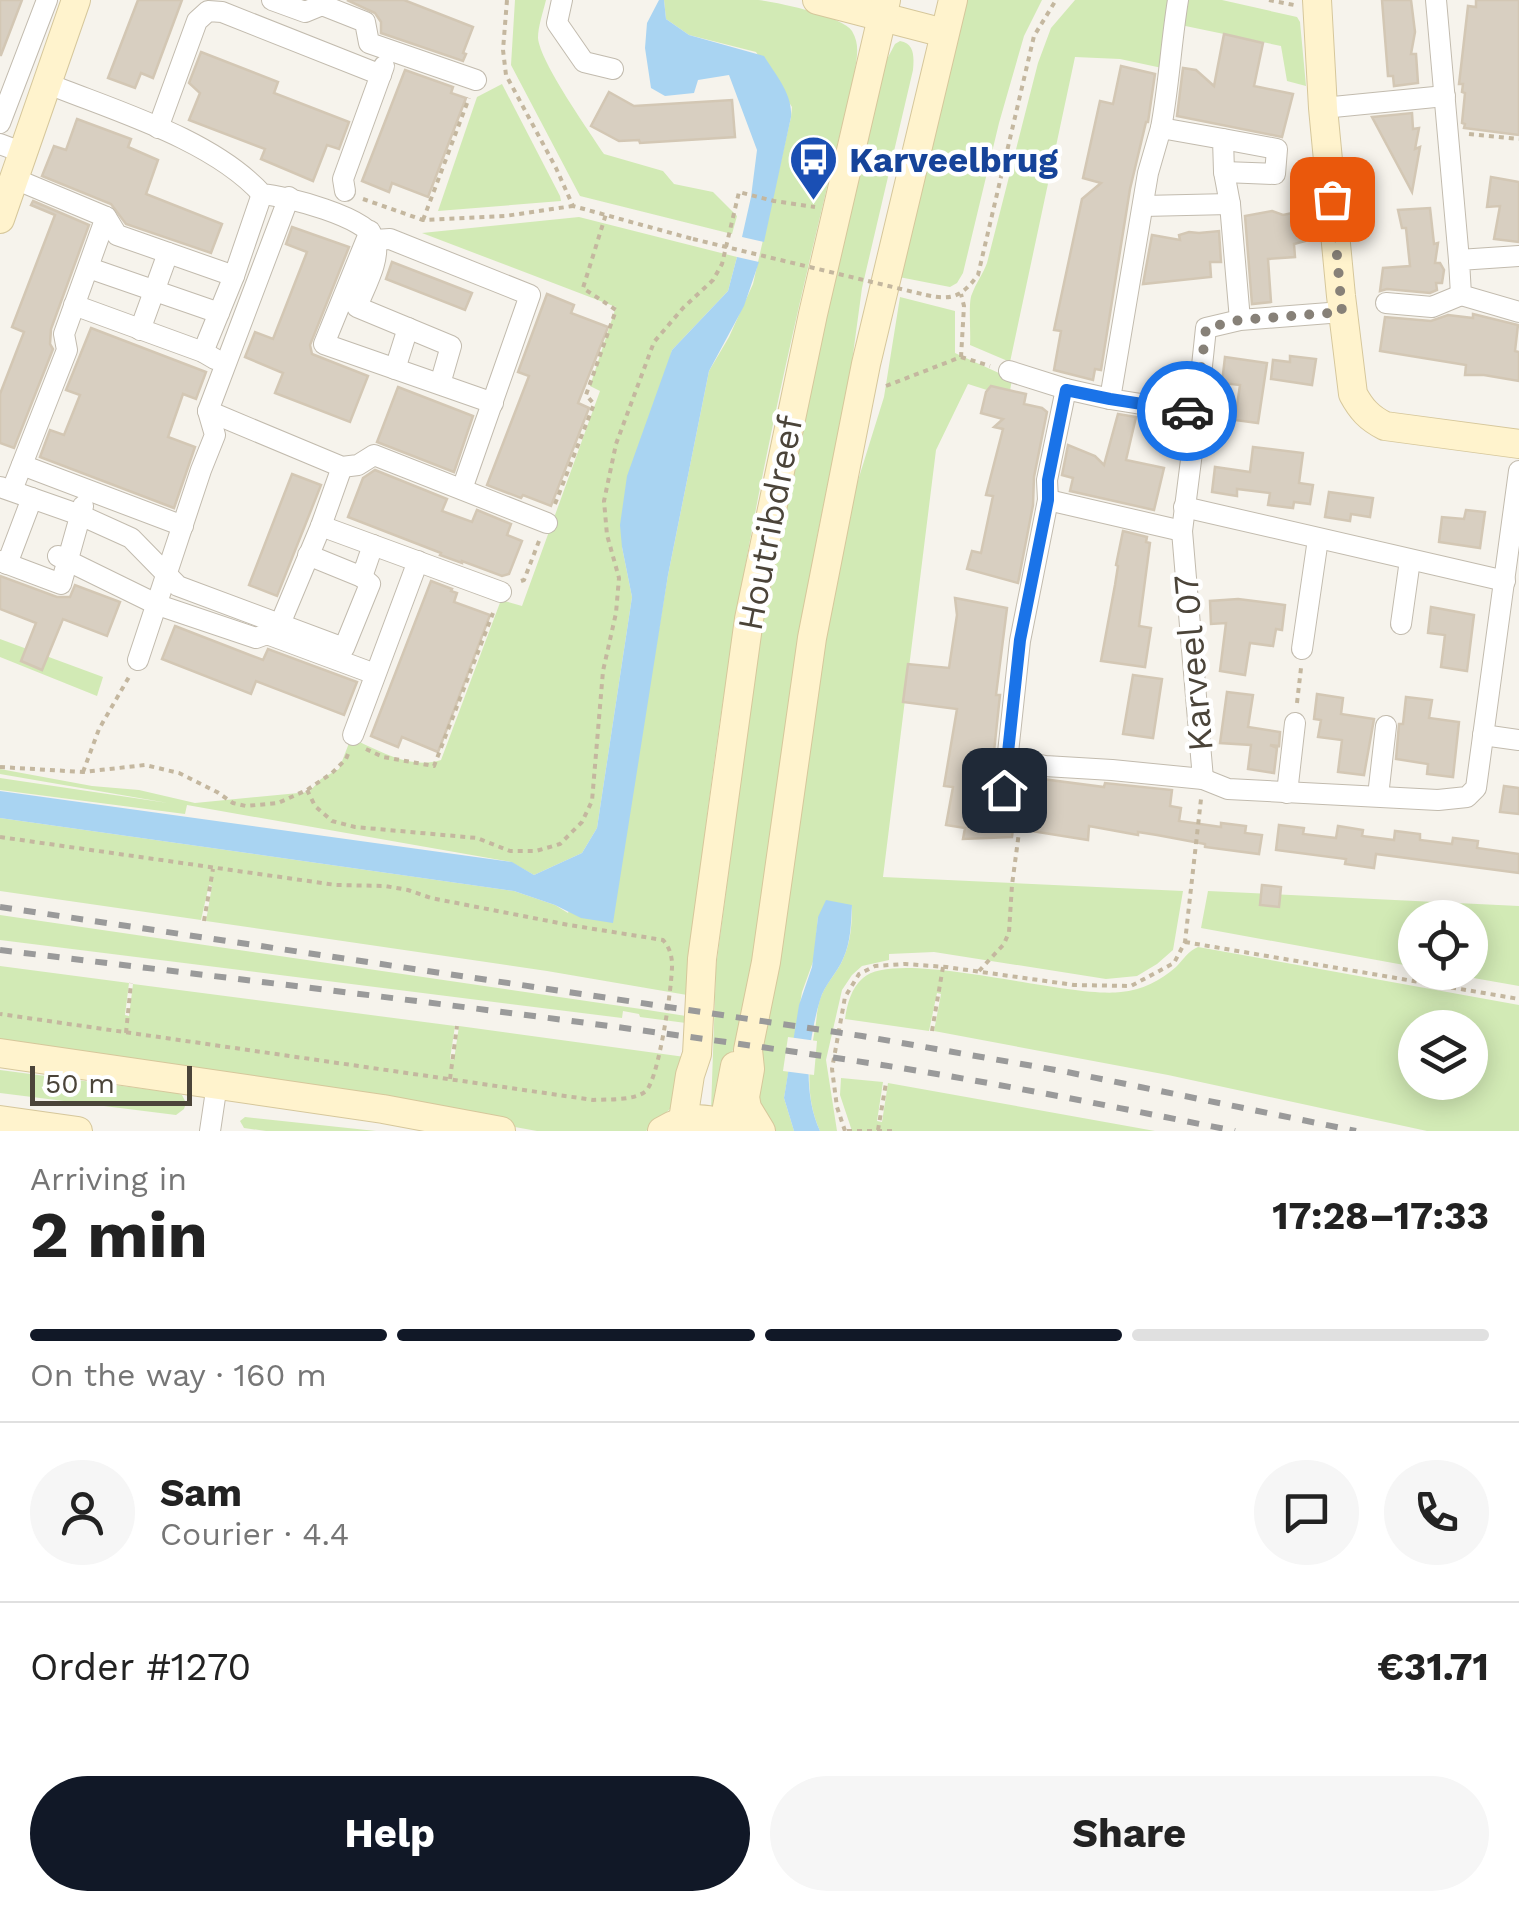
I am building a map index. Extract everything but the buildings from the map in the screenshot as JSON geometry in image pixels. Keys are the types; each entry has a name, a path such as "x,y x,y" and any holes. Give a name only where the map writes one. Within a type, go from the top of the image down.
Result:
{"main road":[{"path":"0,219 13,159 76,0"},
{"path":"817,0 884,8 944,33"},
{"name":"Houtribdreef","path":"714,1125 735,1064 748,1050 766,962 812,638 866,364 953,0"},
{"path":"1317,0 1323,108 1353,394 1360,408 1385,426 1519,444"},
{"name":"Houtribdreef","path":"714,1125 697,1054 702,959 749,619 813,314 884,8"},
{"path":"0,1053 383,1109 502,1131"},
{"path":"0,1120 78,1131"}],"street":[{"path":"0,124 46,0"},
{"path":"272,0 305,12 322,5 364,22 370,43 476,80"},
{"path":"562,0 557,23 584,62 613,69"},
{"path":"1110,399 1148,173 1170,84 1169,52 1178,0"},
{"path":"1436,0 1461,294"},
{"path":"158,128 195,10 222,12 381,76"},
{"path":"344,192 343,179 390,50"},
{"path":"46,82 209,151 245,175 262,194 289,197 333,212 372,236 390,239 530,295 462,489"},
{"path":"1323,108 1446,96"},
{"path":"1161,128 1278,149 1275,174 1224,172"},
{"path":"1223,139 1240,320 1342,312"},
{"path":"13,159 106,217 116,235 234,276"},
{"path":"202,352 262,194"},
{"path":"138,660 215,435 208,411 289,197"},
{"path":"1143,206 1230,204"},
{"path":"88,490 63,558 61,584 4,562 14,492 68,350 64,334 74,305 96,270 106,217"},
{"path":"372,236 376,255 356,307 451,346 440,384"},
{"path":"372,236 324,344 493,403"},
{"path":"140,330 168,253"},
{"path":"1459,260 1519,256"},
{"path":"96,270 219,313"},
{"path":"1386,303 1432,307 1461,294 1519,312"},
{"path":"74,305 202,352 225,365"},
{"name":"Karveel 07","path":"1018,760 1045,766 1203,780 1182,531 1206,328 1240,320"},
{"path":"395,368 408,328"},
{"path":"1009,371 1066,390 1196,412"},
{"path":"1004,790 1018,760 1020,640 1066,390"},
{"path":"208,411 342,467 358,465 374,455 547,523"},
{"path":"22,465 183,526"},
{"path":"280,624 342,467"},
{"path":"1203,780 1228,789 1438,800 1466,797 1476,788 1505,582 1514,549 1519,471"},
{"path":"14,492 131,538 178,586 344,648 366,585 373,545"},
{"name":"Karveel 07","path":"1048,500 1182,531"},
{"path":"1184,507 1505,582"},
{"path":"131,538 142,510"},
{"path":"320,526 502,592"},
{"path":"1302,649 1318,539"},
{"path":"308,556 366,585 400,608"},
{"path":"63,558 158,605 256,638 268,634 376,674"},
{"path":"1401,624 1410,560"},
{"path":"353,735 418,561"},
{"path":"1287,793 1296,723"},
{"path":"1378,796 1386,726"},
{"path":"1483,735 1519,740"},
{"path":"210,1131 217,1084"}],"path":[{"path":"507,0 503,50 506,75 574,206"},
{"path":"344,192 424,220 504,216 574,206 693,239 949,298 961,294 978,275 1034,36 1056,0"},
{"path":"424,220 476,80"},
{"path":"1447,132 1519,139"},
{"path":"307,790 315,806 332,821 355,827 476,838 510,851 536,851 560,844 582,822 592,801 603,671 619,578 607,534 604,500 616,444 654,342 713,280 722,264 739,192 815,207"},
{"path":"961,294 961,357"},
{"path":"883,387 961,357 1009,371"},
{"path":"1296,723 1302,649"},
{"path":"83,772 99,729 138,660"},
{"path":"979,971 1004,944 1009,932 1018,760"},
{"path":"893,1131 846,1131 837,1108 832,1069 840,1019 849,988 859,974 875,966 905,964 1074,984 1131,986 1174,963 1185,942 1203,780"},
{"path":"0,837 213,869 386,886 568,925 663,940 669,947 672,978 657,1070 650,1086 642,1094 593,1100 0,1014"},
{"path":"204,921 213,869"},
{"path":"1185,942 1519,999"},
{"path":"932,1031 943,966"},
{"path":"126,1032 131,983"},
{"path":"450,1079 457,1026"},
{"path":"878,1130 886,1082"}],"green space":[{"path":"515,0 546,0 538,34 541,49 604,154 663,171 674,184 713,192 737,216 732,234 580,196 511,65"},
{"path":"664,0 758,0 793,7 846,25 857,48 854,76 778,400 740,596 710,795 687,995 206,921 212,886 209,885 201,920 0,891 0,818 514,891 568,913 648,694 709,371 753,284 791,117 792,107 756,52 689,35 666,19"},
{"path":"967,0 1042,0 1024,36 963,273 950,287 899,277"},
{"path":"1075,0 1222,0 1297,17 1306,86 1287,81 1281,46 1171,23 1162,68 1120,59 1075,57 1010,362 970,345 971,298 987,263 1038,63 1051,28"},
{"path":"900,41 911,48 913,70 862,288 851,369 817,537 744,1008 717,1110 711,1110 716,967 772,570 838,261 886,61"},
{"path":"502,84 561,201 438,211 477,97"},
{"path":"579,217 737,257 728,291 672,350 622,547 632,597 597,828 582,853 534,875 511,862 187,805 185,814 0,790 0,778 168,803 0,774 0,769 92,786 139,790 195,803 309,792 321,779 339,769 351,738 406,761 441,760 501,600 522,606 600,391 590,386 616,307 422,233"},
{"path":"900,297 955,311 955,353 1012,379 1009,397 968,384 936,450 883,877 1183,891 1173,950 1137,976 1106,979 934,952 889,954 889,960 862,966 842,990 826,1060 837,1131 820,1131 810,1091 810,1064 819,1004 846,953 852,905 818,917 814,959 802,992 784,1098 794,1131 771,1131 758,1100 758,1081 809,738 846,519 884,397"},
{"path":"0,639 103,677 97,696 0,657"},
{"path":"1208,891 1398,900 1398,964 1201,928"},
{"path":"1488,905 1519,906 1519,986 1488,981"},
{"path":"0,915 686,1016 686,1023 623,1011 622,1018 0,940"},
{"path":"1198,947 1398,983 1398,990 1436,990 1519,1005 1519,1131 1427,1131 1168,1075 934,1031 941,994 937,993 929,1031 845,1019 850,997 859,982 882,970 946,971 1121,992 1157,981"},
{"path":"0,966 129,983 125,1015 129,1016 133,984 455,1026 450,1059 454,1060 459,1026 685,1057 671,1108 646,1131 537,1131 190,1067 0,1042"},
{"path":"0,1070 176,1093 186,1103 176,1115 0,1093"},
{"path":"841,1078 883,1082 877,1121 882,1122 888,1083 1155,1131 852,1131 840,1095"},
{"path":"245,1117 376,1131 266,1131 244,1128 240,1121"}],"water":[{"path":"659,0 664,0 666,19 689,35 764,56 786,92 791,117 764,242 742,237 757,150 729,75 698,80 694,93 665,96 651,88 645,48 647,23"},
{"path":"737,257 759,262 744,306 709,371 668,575 613,923 581,918 514,891 0,818 0,791 512,862 534,875 582,853 597,828 632,597 620,525 627,476 672,350 728,291"},
{"path":"826,900 852,905 850,932 843,959 822,995 812,1032 809,1083 820,1131 794,1131 784,1098 799,1005 812,967 818,917"}],"pier":[{"path":"788,1037 817,1041 814,1075 783,1071"}],"railway":[{"path":"0,907 862,1036 1067,1072 1356,1131"},
{"path":"0,950 749,1045 951,1076 1235,1131"}],"way so far":[{"path":"1187,411 1196,412 1206,328 1240,320 1342,312 1332,199"}],"place":[{"name":"Karveelbrug","path":"814,202"}],"route":[{"path":"1004,790 1020,640 1066,390 1187,411"}]}
